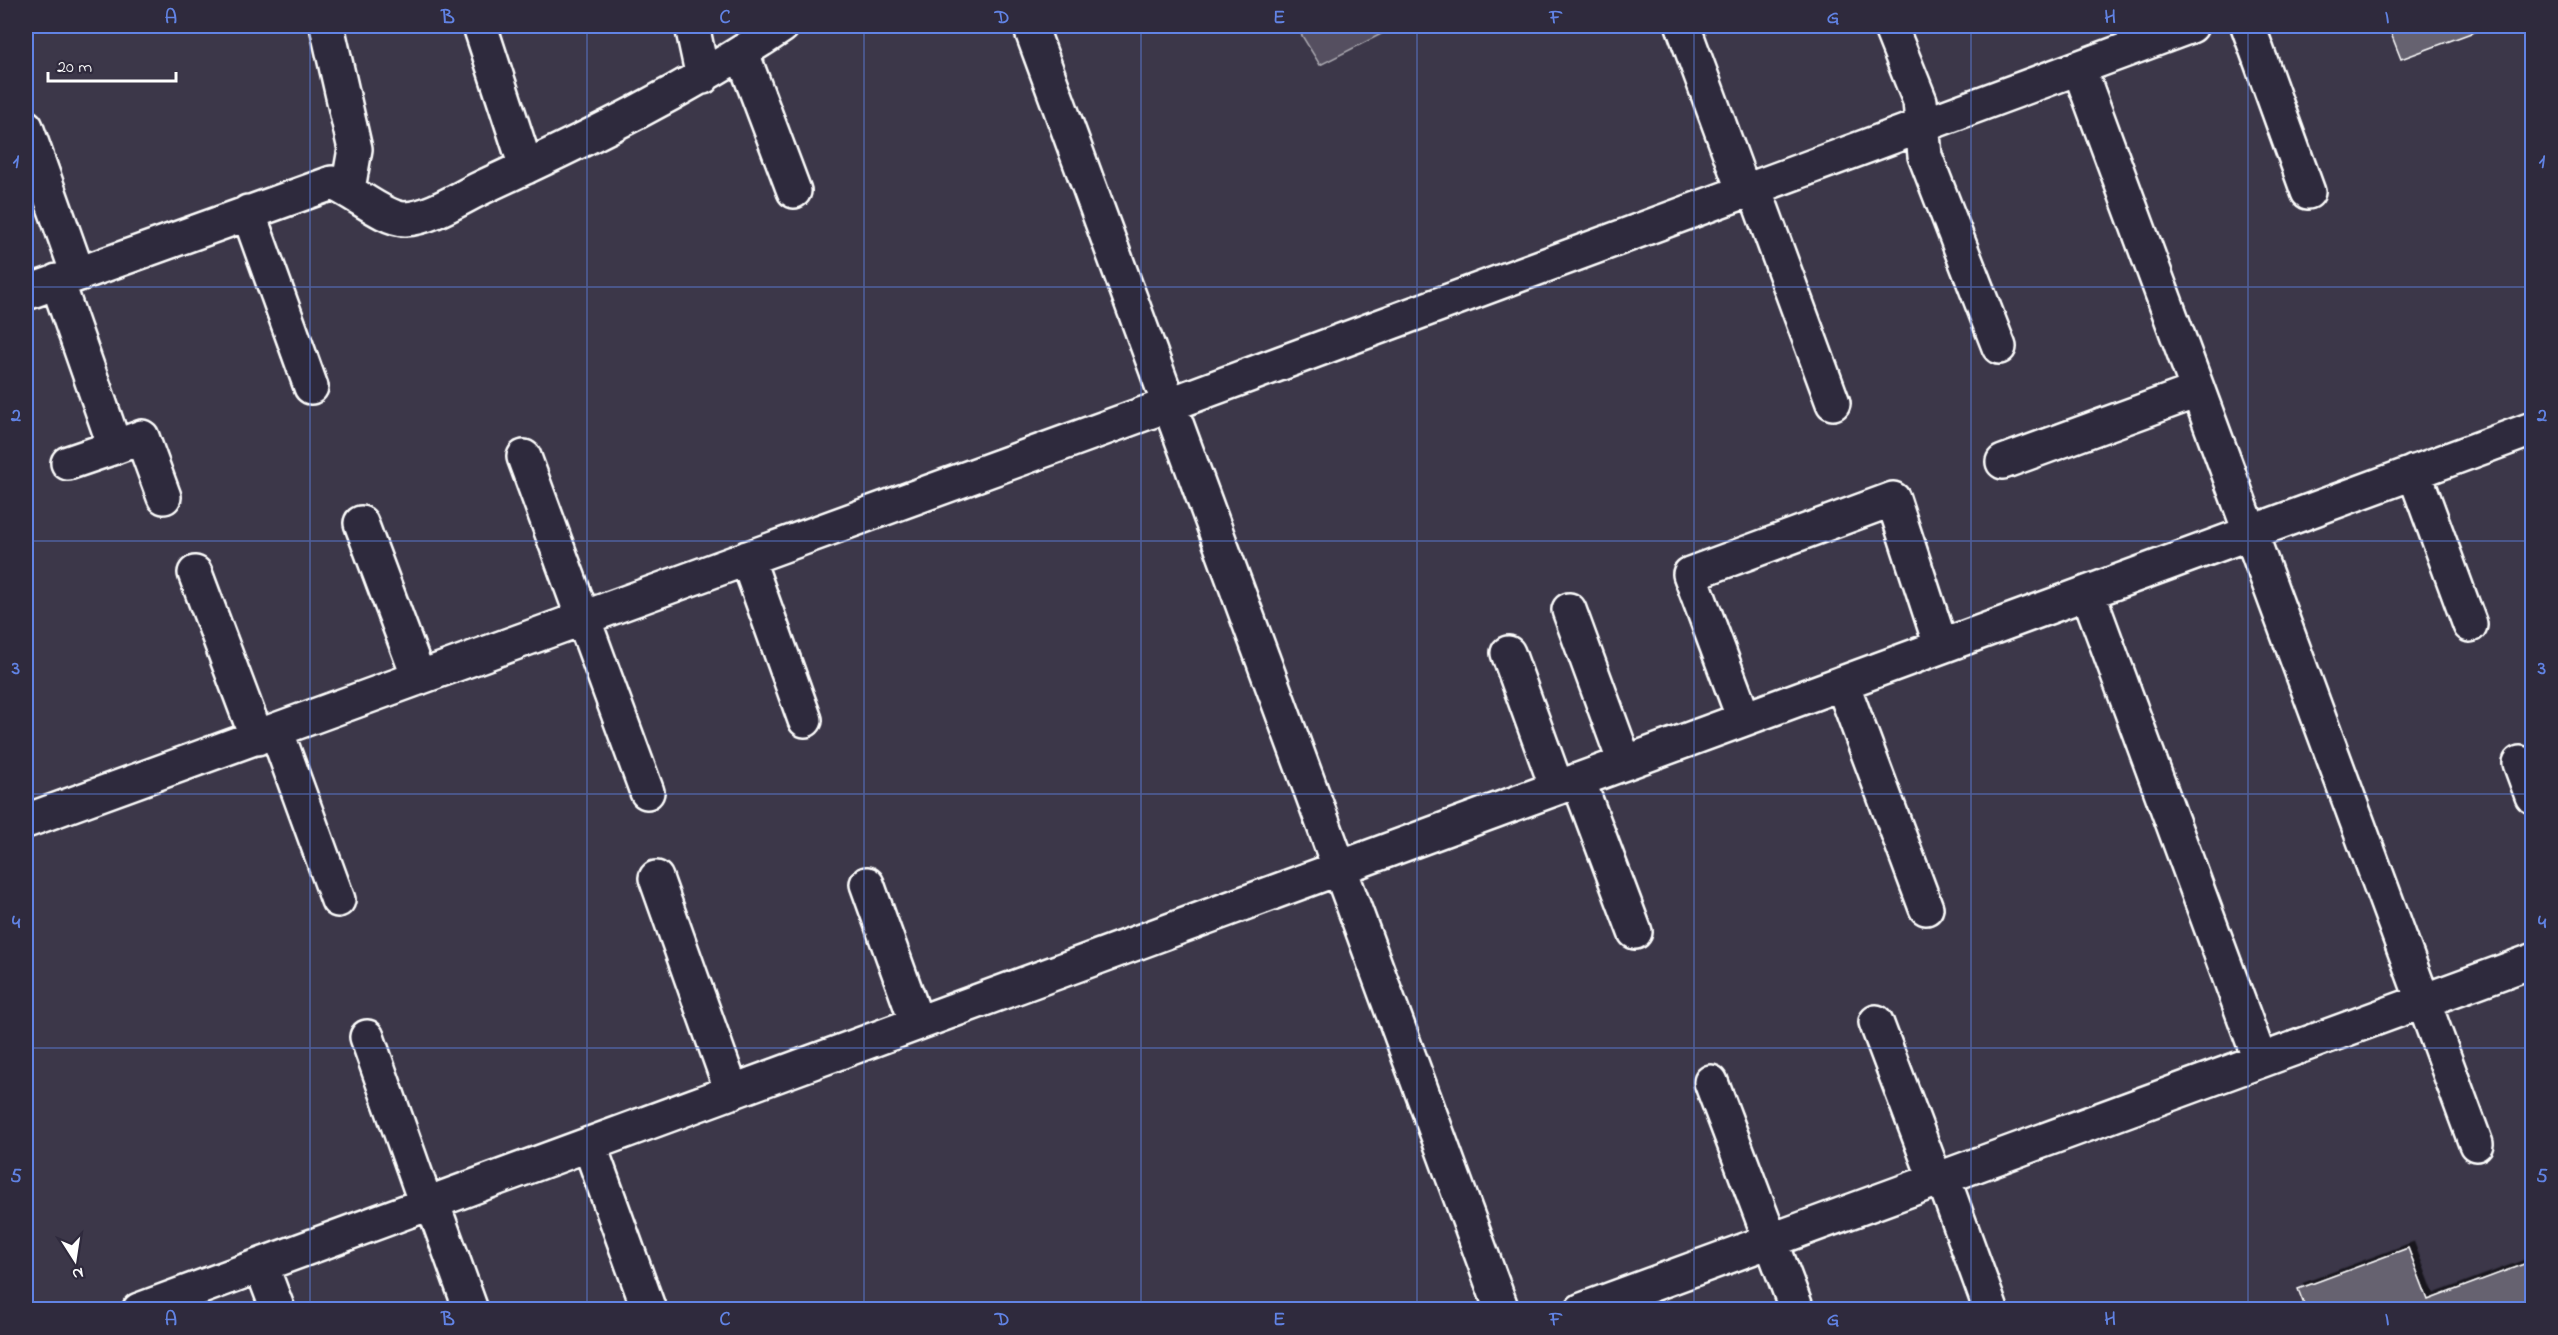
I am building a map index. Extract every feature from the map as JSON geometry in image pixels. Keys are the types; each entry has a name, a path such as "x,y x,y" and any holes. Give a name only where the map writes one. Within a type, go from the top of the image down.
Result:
{"street":[{"path":"327,26 355,149 348,189"},
{"path":"480,26 526,167"},
{"path":"692,26 703,77"},
{"path":"26,293 332,183 348,189 386,216 405,219 428,212 526,167 703,77 782,26"},
{"path":"1030,26 1502,1310"},
{"path":"1683,26 1833,403"},
{"path":"1890,26 1920,101 1925,156 2000,347"},
{"path":"26,821 1168,405 2191,26"},
{"path":"2248,26 2308,192"},
{"path":"742,52 794,191"},
{"path":"2079,68 2476,1144"},
{"path":"26,127 115,447"},
{"path":"248,212 311,387"},
{"path":"2003,462 2197,391"},
{"path":"139,1310 2532,429"},
{"path":"68,463 142,437 164,497"},
{"path":"524,457 647,792"},
{"path":"2414,472 2470,625"},
{"path":"1744,719 1690,574 1893,499 1941,646"},
{"path":"361,523 419,678"},
{"path":"747,558 805,720"},
{"path":"195,573 338,900"},
{"path":"2088,593 2260,1060"},
{"path":"1569,610 1625,763"},
{"path":"1508,653 1635,932"},
{"path":"1842,683 1926,908"},
{"path":"2520,763 2532,796"},
{"path":"656,878 732,1092"},
{"path":"867,884 917,1023"},
{"path":"1582,1310 2532,961"},
{"path":"1876,1022 1990,1310"},
{"path":"367,1037 471,1310"},
{"path":"1712,1082 1797,1310"},
{"path":"589,1144 649,1310"},
{"path":"261,1264 278,1310"}],"shaded area":[{"path":"1296,26 1397,26 1320,65"}],"building":[{"path":"2388,26 2490,26 2401,59"},
{"path":"2408,1248 2428,1300 2532,1261 2532,1310 2306,1310 2298,1289"}]}
